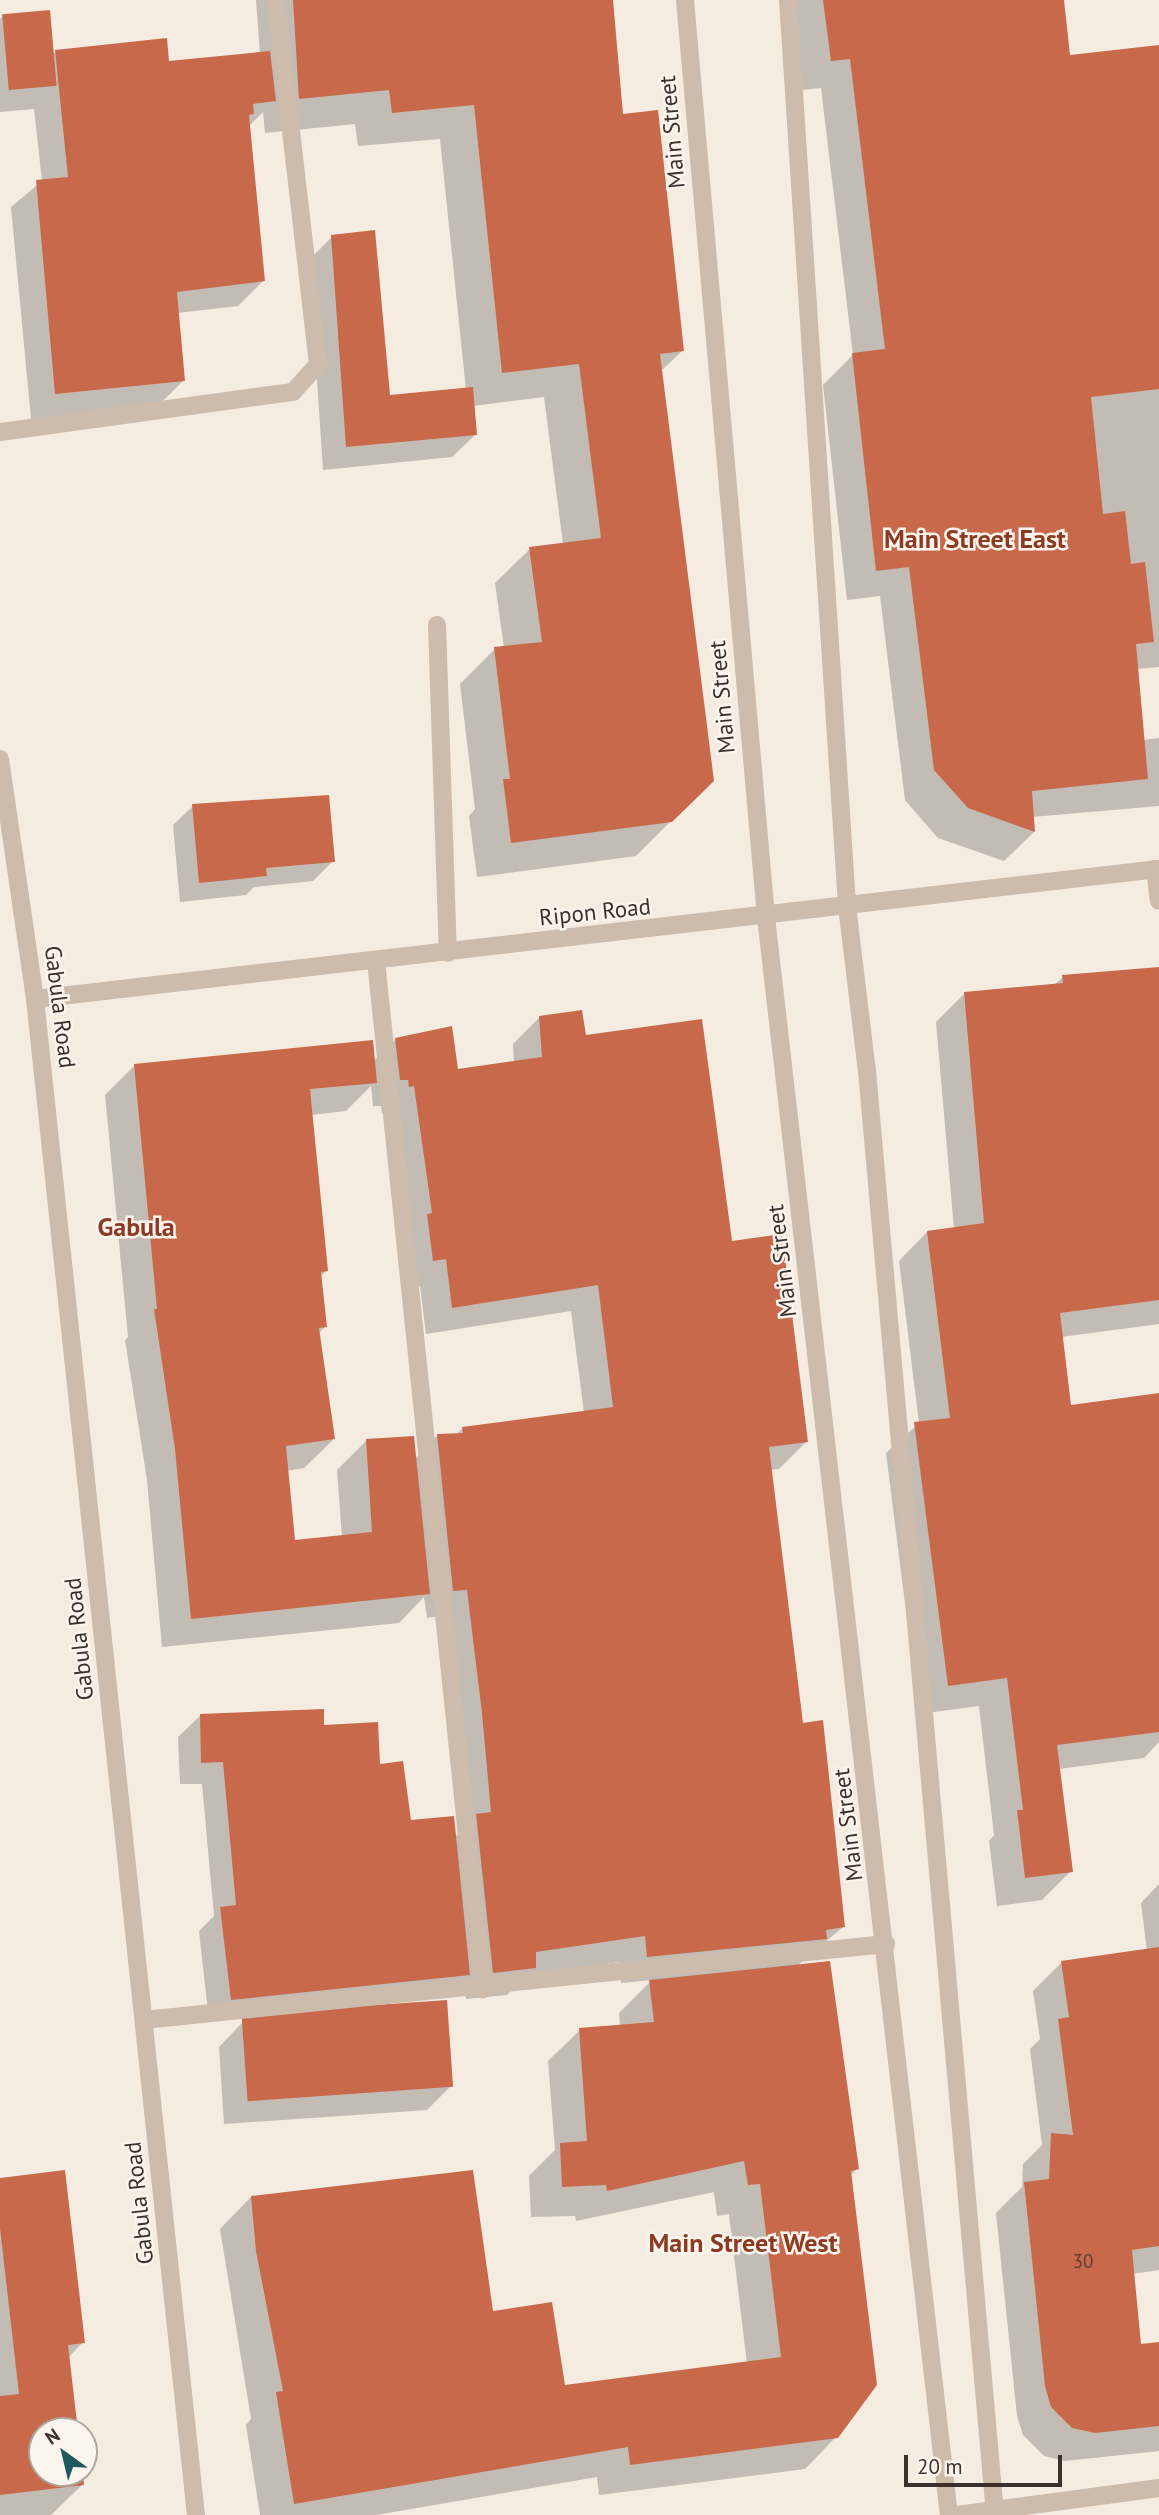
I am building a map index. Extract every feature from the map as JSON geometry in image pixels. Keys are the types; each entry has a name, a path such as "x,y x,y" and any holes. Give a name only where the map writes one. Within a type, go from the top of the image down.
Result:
{"street":[{"path":"0,432 293,392 318,365 276,0"},
{"name":"Main Street","path":"685,0 766,917 886,1944 949,2515"},
{"path":"788,0 847,906 867,1071 994,2511"},
{"path":"437,625 448,953"},
{"name":"Gabula Road","path":"0,760 35,999 196,2515"},
{"path":"1157,869 1159,901"},
{"name":"Ripon Road","path":"35,999 766,917 1157,869"},
{"path":"376,961 483,1989"},
{"path":"144,2020 483,1989 886,1944"},
{"path":"957,2515 1159,2488"}],"building":[{"path":"293,0 613,0 623,114 658,110 684,351 660,354 714,781 672,822 511,843 503,779 510,779 494,647 542,642 529,547 601,538 579,364 502,373 474,105 392,113 389,90 299,99"},
{"path":"823,0 1064,0 1070,55 1159,45 1159,389 1091,397 1103,514 1125,511 1131,564 1145,562 1154,642 1136,644 1148,779 1032,791 1035,832 968,808 934,770 909,567 876,571 852,353 885,349 850,59 831,61"},
{"path":"50,10 57,86 9,90 2,14"},
{"path":"167,38 169,61 270,51 276,101 253,104 254,114 249,115 265,281 177,292 185,381 55,394 36,180 68,177 55,50"},
{"path":"375,230 390,395 473,387 477,435 346,447 331,235"},
{"path":"329,795 335,862 266,868 267,876 199,883 192,804"},
{"path":"1159,967 1159,1300 1060,1313 1071,1405 1159,1393 1159,1732 1057,1745 1073,1872 1025,1878 1017,1810 1023,1810 1007,1678 948,1686 914,1422 950,1418 927,1231 984,1223 964,992 1063,983 1062,975"},
{"path":"582,1010 586,1035 702,1019 732,1241 782,1234 808,1442 769,1447 803,1723 823,1720 845,1927 826,1930 827,1939 647,1957 645,1936 536,1952 536,1968 493,1973 476,1814 491,1812 482,1713 467,1590 453,1591 437,1434 463,1433 462,1427 613,1407 598,1285 452,1308 446,1259 433,1261 427,1214 432,1213 414,1086 409,1087 408,1080 400,1080 395,1038 452,1026 458,1069 542,1057 539,1016"},
{"path":"373,1040 377,1083 310,1089 328,1271 321,1272 327,1327 319,1328 335,1439 286,1446 295,1540 372,1532 366,1439 414,1436 430,1594 191,1619 175,1449 154,1309 157,1309 134,1064"},
{"path":"324,1709 324,1725 378,1722 380,1764 403,1761 411,1820 454,1816 470,1975 231,2000 220,1907 236,1905 223,1762 201,1763 200,1714"},
{"path":"1159,1947 1159,2246 1132,2250 1141,2344 1159,2342 1159,2426 1095,2433 1072,2428 1051,2407 1045,2386 1024,2182 1049,2179 1051,2133 1073,2135 1058,2019 1069,2017 1061,1961"},
{"path":"830,1961 859,2169 851,2171 877,2385 838,2438 630,2465 628,2447 294,2504 276,2392 283,2391 256,2251 251,2196 473,2170 493,2311 552,2302 565,2385 781,2357 760,2184 748,2185 744,2161 607,2191 606,2185 562,2187 560,2143 587,2141 579,2028 654,2022 649,1980"},
{"path":"447,2000 453,2087 248,2101 242,2014"},
{"path":"65,2170 85,2343 68,2345 76,2417 28,2417 28,2487 67,2487 0,2495 0,2396 19,2394 0,2228 0,2178"}],"district":[{"name":"Main Street East","path":"975,539"},
{"name":"Gabula","path":"136,1227"},
{"name":"Main Street West","path":"743,2243"}]}
